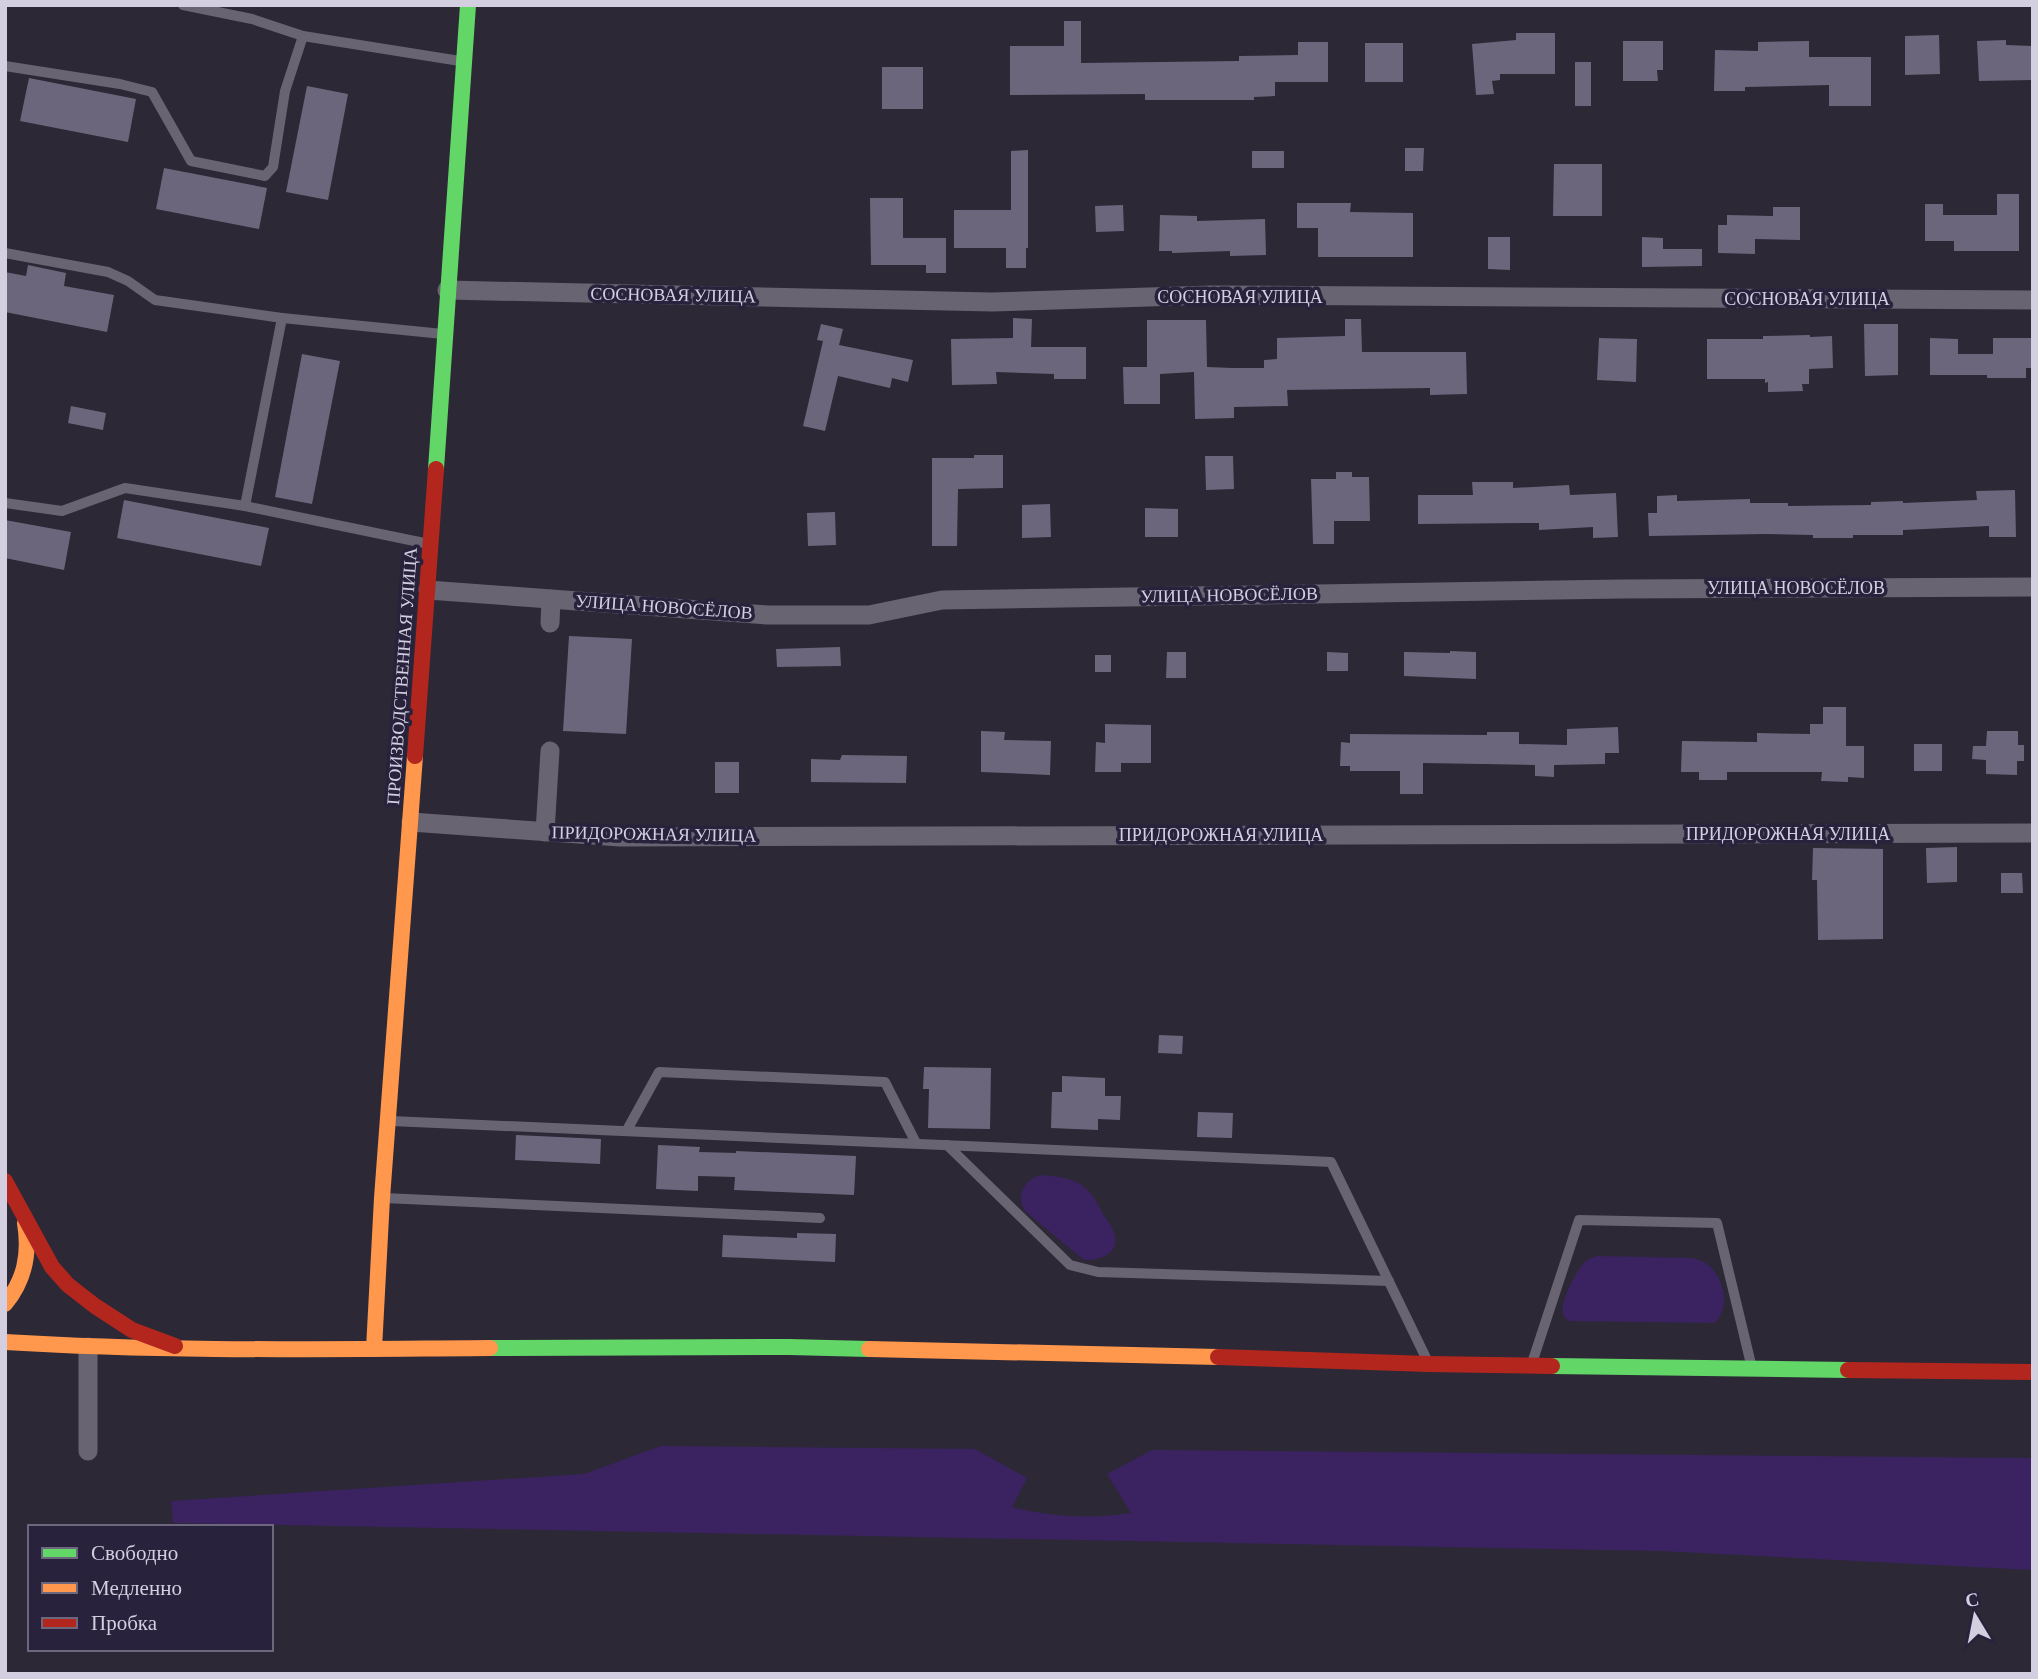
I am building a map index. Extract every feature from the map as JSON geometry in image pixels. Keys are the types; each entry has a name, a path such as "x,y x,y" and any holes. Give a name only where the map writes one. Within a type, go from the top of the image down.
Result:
{"main road":[{"name":"ПРОИЗВОДСТВЕННАЯ УЛИЦА","path":"374,1349 382,1198 428,590 468,5"},
{"path":"5,1181 52,1267 68,1285 94,1306 132,1330 182,1349"},
{"path":"5,1304 16,1292 25,1269 28,1244 18,1204"},
{"path":"5,1342 182,1349 803,1348 1429,1364 2033,1372"}],"street":[{"name":"СОСНОВАЯ УЛИЦА","path":"447,290 992,302 1211,295 2033,300"},
{"name":"УЛИЦА НОВОСЁЛОВ","path":"428,590 766,615 869,615 942,600 1622,589 2033,587"},
{"path":"550,623 551,599"},
{"path":"545,832 550,751"},
{"name":"ПРИДОРОЖНАЯ УЛИЦА","path":"411,822 620,837 2033,833"},
{"path":"88,1347 88,1451"}],"lane":[{"path":"183,5 252,19 303,36 464,62"},
{"path":"5,66 120,84 152,92 191,161 265,176 273,167 285,91 303,36"},
{"path":"5,253 108,272 128,281 155,300 282,318 444,334"},
{"path":"245,506 282,318"},
{"path":"5,503 62,511 125,488 245,506 431,544"},
{"path":"627,1130 659,1072 886,1082 916,1143"},
{"path":"388,1121 1331,1162 1429,1364"},
{"path":"947,1145 1070,1265 1098,1272 1389,1281"},
{"path":"382,1198 821,1218"},
{"path":"1531,1365 1579,1220 1717,1223 1752,1367"}],"shaded area":[{"path":"1042,1175 1074,1181 1090,1193 1111,1225 1115,1240 1112,1251 1096,1259 1084,1260 1026,1212 1021,1200 1023,1189 1030,1180"},
{"path":"1596,1256 1692,1258 1704,1262 1717,1274 1721,1283 1724,1300 1720,1317 1714,1323 1570,1321 1563,1313 1567,1293 1582,1265"},
{"path":"661,1446 975,1449 1027,1478 1012,1507 1056,1515 1086,1516 1131,1513 1107,1474 1152,1450 2033,1458 2033,1570 1660,1551 173,1523 171,1501 584,1474"}],"building":[{"path":"1064,21 1081,21 1081,63 1239,61 1239,56 1298,55 1298,42 1328,42 1328,82 1275,82 1275,96 1254,97 1254,100 1145,100 1145,94 1010,95 1010,46 1064,46"},
{"path":"1516,33 1555,33 1555,74 1500,74 1500,80 1492,81 1494,94 1476,95 1472,44 1516,40"},
{"path":"1939,35 1940,74 1905,75 1905,36"},
{"path":"2006,40 2006,45 2033,46 2033,80 1979,81 1977,41"},
{"path":"1623,41 1663,41 1663,70 1657,70 1658,81 1623,81"},
{"path":"1809,41 1809,57 1871,57 1871,106 1829,106 1829,85 1745,87 1745,91 1714,91 1715,50 1758,51 1758,42"},
{"path":"1365,43 1403,43 1403,82 1365,82"},
{"path":"1575,62 1591,62 1591,106 1575,106"},
{"path":"882,67 923,67 923,109 882,109"},
{"path":"29,78 136,99 128,142 20,121"},
{"path":"307,86 348,94 328,200 286,192"},
{"path":"1405,148 1424,148 1423,171 1405,171"},
{"path":"1028,150 1026,268 1006,268 1006,248 954,248 954,210 1011,210 1011,151"},
{"path":"1252,151 1284,151 1284,168 1252,168"},
{"path":"1554,164 1602,164 1602,216 1553,216"},
{"path":"164,168 267,188 259,229 156,209"},
{"path":"1997,194 2019,194 2019,251 1954,251 1954,241 1925,241 1925,204 1943,204 1943,215 1997,215"},
{"path":"870,198 903,198 903,238 946,238 946,273 926,273 926,265 871,265"},
{"path":"1297,203 1351,203 1350,212 1413,213 1413,257 1318,257 1318,228 1297,228"},
{"path":"1123,205 1124,231 1096,232 1095,206"},
{"path":"1773,207 1800,207 1800,240 1755,239 1755,254 1718,253 1718,225 1727,225 1727,215 1773,216"},
{"path":"1160,215 1197,216 1197,221 1265,219 1266,255 1230,256 1230,251 1159,251"},
{"path":"1488,237 1510,237 1510,270 1488,269"},
{"path":"1642,237 1663,238 1663,249 1702,249 1702,266 1642,267"},
{"path":"28,265 66,273 64,286 114,295 107,332 5,312 5,272 26,276"},
{"path":"1013,318 1032,319 1031,347 1086,347 1086,379 1054,379 1054,374 996,372 997,384 952,385 951,339 1013,338"},
{"path":"1345,319 1361,319 1362,352 1466,352 1467,394 1430,395 1430,388 1287,390 1288,406 1234,407 1234,418 1195,419 1194,372 1160,374 1160,404 1124,404 1123,367 1147,367 1147,320 1206,320 1207,367 1264,368 1264,360 1277,359 1277,338 1345,336"},
{"path":"821,324 843,329 839,345 913,360 908,382 892,378 890,388 838,376 825,431 803,426 823,341 817,340"},
{"path":"1864,324 1898,324 1898,375 1865,376"},
{"path":"1763,336 1832,336 1833,368 1809,369 1809,384 1802,384 1803,391 1768,392 1768,382 1765,383 1765,379 1707,379 1707,339 1763,339"},
{"path":"1599,338 1637,339 1636,382 1597,380"},
{"path":"1930,338 1958,339 1958,354 1993,354 1993,338 2033,338 2033,368 2026,368 2026,378 1930,375"},
{"path":"302,354 340,361 312,504 275,497"},
{"path":"71,406 106,413 103,430 68,423"},
{"path":"974,455 1003,455 1003,488 958,489 957,546 932,546 932,458 974,458"},
{"path":"1205,456 1233,456 1234,489 1206,490"},
{"path":"1336,472 1352,472 1352,477 1369,477 1370,521 1334,521 1334,544 1313,544 1311,479 1336,479"},
{"path":"1472,482 1513,482 1513,488 1569,485 1570,495 1616,493 1618,537 1593,538 1593,527 1539,530 1539,523 1418,524 1418,495 1473,495"},
{"path":"2015,490 2016,537 1989,537 1989,526 1903,530 1903,535 1853,535 1853,538 1765,534 1649,536 1648,513 1657,513 1657,496 1677,495 1677,501 1750,499 1750,503 1788,503 1788,506 1871,505 1871,502 1977,500 1976,491"},
{"path":"124,500 269,528 261,566 117,538"},
{"path":"1050,504 1051,537 1022,538 1022,505"},
{"path":"1145,508 1178,509 1178,537 1145,537"},
{"path":"835,512 836,545 808,546 807,513"},
{"path":"5,520 71,532 64,570 5,558"},
{"path":"569,636 632,639 626,734 563,731"},
{"path":"840,647 841,666 777,667 776,649"},
{"path":"1167,652 1186,652 1186,678 1166,678"},
{"path":"1327,652 1348,653 1348,671 1327,671"},
{"path":"1404,652 1476,652 1476,679 1404,676"},
{"path":"1095,655 1111,655 1111,672 1095,672"},
{"path":"1823,707 1846,707 1846,746 1864,746 1864,778 1848,777 1848,782 1821,781 1822,772 1727,772 1727,780 1699,780 1699,772 1681,772 1682,741 1757,742 1757,733 1810,734 1810,724 1823,724"},
{"path":"1105,724 1151,725 1151,763 1121,763 1121,772 1095,772 1096,742 1105,743"},
{"path":"1618,727 1619,753 1605,753 1605,764 1554,765 1554,777 1535,776 1535,765 1423,763 1423,794 1400,794 1400,771 1350,771 1350,766 1340,766 1341,742 1350,743 1350,734 1487,735 1487,732 1519,732 1519,744 1567,745 1567,729"},
{"path":"981,731 1005,732 1004,740 1051,741 1050,775 981,772"},
{"path":"1987,731 2018,731 2018,745 2024,745 2024,761 2017,761 2017,775 1986,774 1986,760 1972,759 1973,746 1986,746"},
{"path":"1914,744 1942,744 1942,771 1914,771"},
{"path":"842,755 907,756 906,783 811,782 811,759 840,760"},
{"path":"715,762 739,762 739,793 715,793"},
{"path":"1957,847 1957,882 1927,883 1926,848"},
{"path":"1813,848 1883,849 1883,939 1818,940 1817,880 1812,880"},
{"path":"2001,873 2022,873 2023,893 2001,893"},
{"path":"1159,1035 1183,1036 1182,1054 1158,1053"},
{"path":"924,1067 991,1068 990,1129 928,1128 929,1089 923,1089"},
{"path":"1062,1076 1105,1078 1105,1096 1121,1096 1120,1120 1098,1119 1098,1130 1051,1128 1052,1092 1062,1092"},
{"path":"1198,1112 1233,1113 1232,1138 1197,1137"},
{"path":"516,1135 601,1139 600,1164 515,1160"},
{"path":"658,1145 700,1147 699,1152 856,1156 854,1195 734,1190 735,1177 698,1176 698,1191 656,1189"},
{"path":"797,1233 836,1234 835,1262 722,1257 723,1235 797,1238"}],"traffic: fast":[{"path":"436,469 468,5"},
{"path":"490,1348 869,1349"},
{"path":"1552,1366 1848,1370"}],"traffic: slow":[{"path":"374,1349 382,1198 415,756"},
{"path":"5,1304 17,1286 24,1266 27,1245 25,1223"},
{"path":"5,1342 186,1349 490,1348"},
{"path":"869,1349 1218,1357"}],"traffic: jam":[{"path":"415,756 436,469"},
{"path":"5,1181 52,1267 68,1285 132,1330 175,1346"},
{"path":"1218,1357 1552,1366"},
{"path":"1848,1370 2033,1372"}]}
